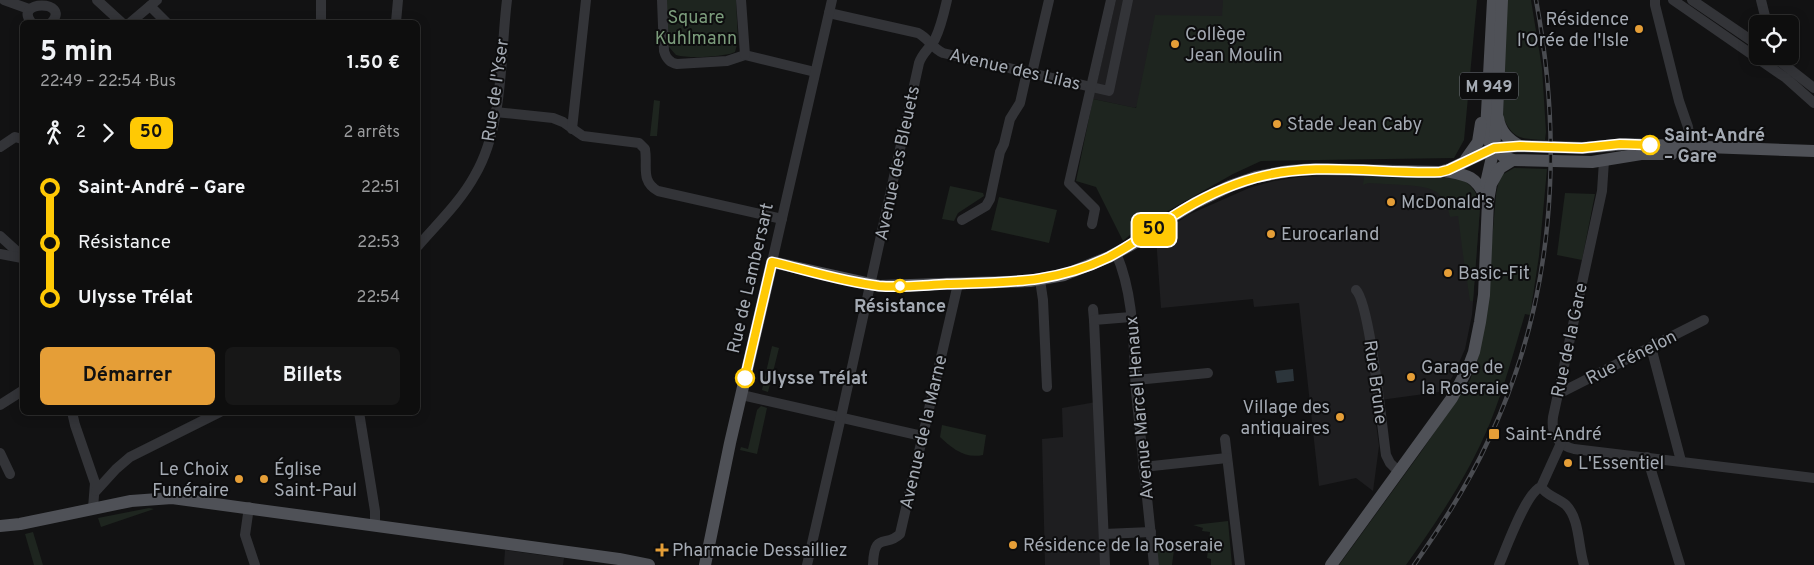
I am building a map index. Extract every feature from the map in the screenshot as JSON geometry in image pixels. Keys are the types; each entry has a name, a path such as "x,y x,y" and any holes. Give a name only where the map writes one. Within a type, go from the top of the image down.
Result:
{"main road":[{"name":"M 949","path":"1493,0 1486,126 1487,137 1494,148"},
{"name":"M 949","path":"1494,148 1502,0"},
{"name":"M 949","path":"1465,161 1476,146 1480,133 1483,75 1492,15"},
{"name":"M 949","path":"1497,116 1502,131 1510,140 1520,146"},
{"path":"1444,171 1494,148 1520,146 1582,148 1626,144 1678,146 1692,150 1814,160"},
{"path":"1494,148 1504,157 1513,160 1598,161 1641,154 1692,150 1814,151"},
{"path":"1331,565 1452,398 1474,352 1484,294 1488,201 1486,184 1494,148"},
{"path":"1488,201 1495,174 1502,166 1513,160"},
{"path":"772,262 870,284 894,286 1040,280 1076,271 1116,253 1134,244 1189,206 1230,186 1256,177 1289,171 1314,169 1444,171 1472,178 1482,189 1488,201"},
{"name":"Rue de Lambersart","path":"705,565 772,262"},
{"path":"0,530 93,508 143,499 181,498 619,558 649,565"},
{"path":"0,526 20,524"}],"street":[{"path":"4,0 29,9"},
{"path":"30,20 28,15 29,9 40,0 52,2 55,14 53,20"},
{"path":"97,0 119,20"},
{"path":"321,0 321,20"},
{"path":"396,20 398,0"},
{"name":"Rue de l'Yser","path":"420,244 468,187 488,145 495,112 507,0"},
{"path":"662,0 664,51 667,58 672,62 678,64 720,62 745,55 815,72"},
{"path":"742,0 745,55"},
{"name":"Rue de Lambersart","path":"772,262 832,0"},
{"name":"Avenue des Bleuets","path":"807,565 919,63 923,53 931,44 941,25 947,0"},
{"path":"962,220 986,206 990,199 1010,119 1020,103 1049,0"},
{"name":"Avenue des Lilas","path":"1092,224 1095,209 1070,183 1111,0"},
{"path":"1092,87 1108,91 1128,0"},
{"path":"1655,0 1679,101 1683,126 1678,146"},
{"path":"1674,0 1786,78 1814,103"},
{"path":"1692,0 1749,39"},
{"path":"1761,0 1765,15"},
{"path":"572,129 585,2"},
{"path":"134,20 154,3 165,20"},
{"name":"Avenue des Lilas","path":"829,13 918,33 943,53 1092,87"},
{"path":"1785,65 1814,88"},
{"path":"1679,101 1688,127 1692,150"},
{"path":"495,112 553,118 563,122 583,136 633,141 646,149 645,170 648,182 650,186 658,191 782,219"},
{"path":"0,147 15,137 20,138"},
{"name":"Rue de la Gare","path":"1561,443 1552,429 1553,416 1602,191 1598,161"},
{"path":"0,236 20,255"},
{"name":"Avenue Marcel Henaux","path":"1116,253 1127,284 1143,467 1147,487 1154,565"},
{"path":"0,254 20,257"},
{"path":"1040,280 1043,300 1047,387"},
{"name":"Avenue de la Marne","path":"873,565 873,554 882,540 896,538 900,534 958,284"},
{"name":"Rue Brune","path":"1356,290 1361,299 1369,334 1386,455 1390,463 1399,472"},
{"path":"1093,309 1106,565"},
{"path":"1094,320 1131,317"},
{"name":"Rue Fénelon","path":"1558,394 1704,320"},
{"path":"1651,347 1681,462"},
{"path":"1136,380 1208,373"},
{"path":"0,405 20,393"},
{"path":"742,394 922,436"},
{"path":"73,415 94,479 96,491 93,508"},
{"path":"96,491 130,457 214,415"},
{"path":"360,415 376,511 375,525"},
{"path":"1225,439 1240,565"},
{"path":"1499,565 1527,502 1537,489 1561,443 1574,449 1814,478"},
{"path":"0,453 10,474"},
{"path":"1647,457 1680,565"},
{"path":"1143,467 1228,458"},
{"path":"1537,489 1564,503 1572,514 1584,565"},
{"path":"249,507 245,535 255,565"},
{"path":"1104,534 1151,532"}],"shaded area":[{"name":"Collège Jean Moulin","path":"1116,0 1246,0 1135,108 1093,99"},
{"path":"1324,176 1460,178 1480,208 1472,315 1465,349 1454,374 1442,394 1439,392 1373,401 1379,446 1373,491 1356,478 1319,486 1299,303 1254,307 1253,299 1161,308 1156,237 1188,215 1249,188 1274,181"},
{"path":"1293,369 1294,381 1277,383 1275,371"},
{"path":"1096,402 1102,565 1045,565 1042,439 1063,437 1062,408"},
{"path":"505,550 564,558 563,565 504,565"}],"green space":[{"name":"Square Kuhlmann","path":"666,0 736,0 738,41 735,52 706,57 676,55 669,47"},
{"name":"Stade Jean Caby","path":"1223,0 1477,0 1464,140 1454,158 1261,161 1233,174 1139,227 1123,241 1096,187 1076,181 1093,99 1136,108 1155,15 1222,16"},
{"path":"1506,0 1531,0 1542,68 1545,140 1519,137 1507,125 1503,117"},
{"path":"654,100 660,101 657,136 650,136"},
{"path":"1514,168 1547,169 1539,256 1530,315 1525,314 1500,396 1482,442 1452,496 1406,565 1339,565 1421,452 1470,380 1479,355 1486,312 1496,194 1500,176"},
{"path":"1364,177 1460,178 1471,187 1478,198 1480,208 1473,301 1470,301 1458,216 1450,217 1448,207 1440,195 1428,188 1421,187 1368,183 1363,185"},
{"path":"950,186 983,193 984,196 958,213 954,221 942,219"},
{"path":"1565,193 1595,194 1582,260 1557,255"},
{"path":"999,197 1057,210 1049,243 991,230"},
{"path":"772,346 779,348 768,392 762,390"},
{"path":"761,406 767,408 757,454 740,450 741,447 748,449 757,410"},
{"path":"942,425 986,435 983,455 964,454 954,449 940,437"},
{"path":"149,508 154,509 101,527 98,518"},
{"path":"1228,521 1232,565 1211,565 1211,559 1207,558 1210,532 1202,531 1203,528 1193,525"},
{"path":"33,532 43,565 34,565 25,534"},
{"path":"1155,542 1175,542 1172,565 1159,565"}],"railway":[{"path":"1414,565 1454,504 1488,441 1510,389 1527,335 1540,280 1547,225 1551,169 1550,112 1545,56 1536,0"}],"bus line":[{"name":"50","path":"745,378 772,262 880,286 1030,281 1076,271 1104,259 1134,244 1195,203 1230,186 1256,177 1314,169 1440,172 1494,148 1520,146 1582,148 1620,144 1650,145"}],"place":[{"name":"Résidence l'Orée de l'Isle","path":"1639,29"},
{"name":"Collège Jean Moulin","path":"1175,44"},
{"name":"Stade Jean Caby","path":"1277,124"},
{"name":"Saint-André – Gare","path":"1650,145"},
{"name":"McDonald's","path":"1391,202"},
{"name":"Eurocarland","path":"1271,234"},
{"name":"Basic-Fit","path":"1448,273"},
{"name":"Résistance","path":"900,286"},
{"name":"Garage de la Roseraie","path":"1411,377"},
{"name":"Ulysse Trélat","path":"745,378"},
{"name":"Village des antiquaires","path":"1340,417"},
{"name":"Saint-André","path":"1494,434"},
{"name":"L'Essentiel","path":"1568,463"},
{"name":"Le Choix Funéraire","path":"239,479"},
{"name":"Église Saint-Paul","path":"264,479"},
{"name":"Résidence de la Roseraie","path":"1013,545"},
{"name":"Pharmacie Dessailliez","path":"662,550"}]}
